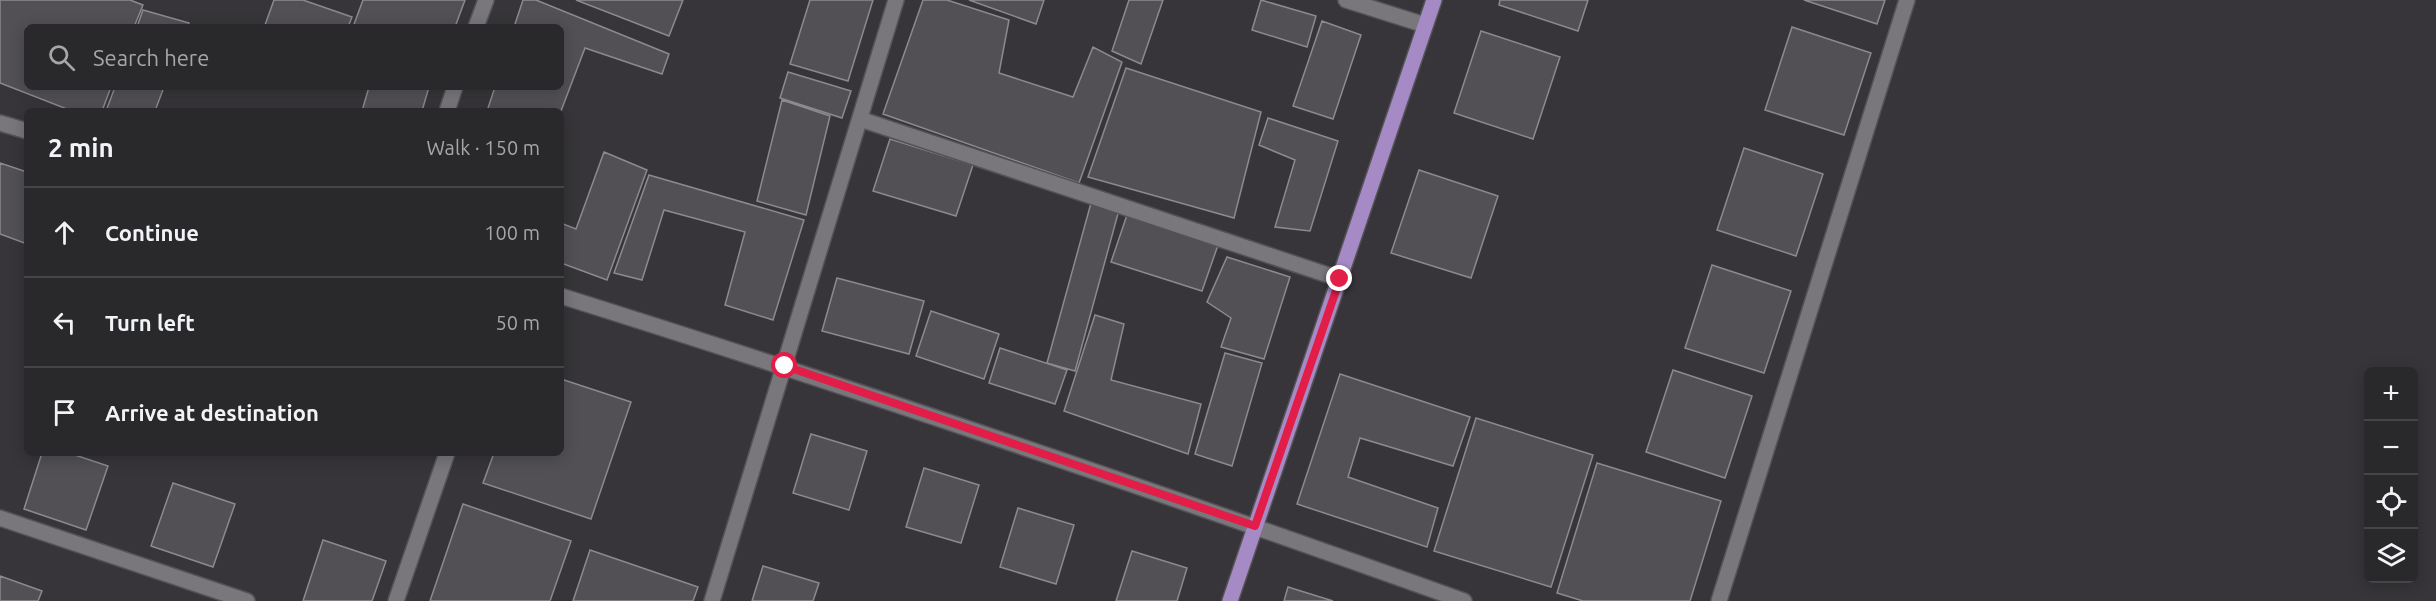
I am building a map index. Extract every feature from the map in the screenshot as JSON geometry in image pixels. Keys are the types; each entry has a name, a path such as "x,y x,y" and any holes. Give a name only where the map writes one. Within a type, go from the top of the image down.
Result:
{"main road":[{"path":"1230,601 1434,0"}],"street":[{"path":"477,24 486,0"},
{"path":"712,601 896,0"},
{"path":"1346,0 1425,25"},
{"path":"1719,601 1907,0"},
{"path":"448,108 454,90"},
{"path":"860,119 1340,279"},
{"path":"0,123 24,130"},
{"path":"564,297 785,366 1255,526 1464,601"},
{"path":"396,601 446,456"},
{"path":"0,518 247,601"}],"building":[{"path":"0,0 130,0 143,5 135,24 24,24 24,90 110,90 103,108 64,108 0,83"},
{"path":"274,0 303,0 352,17 349,24 265,24"},
{"path":"363,0 465,0 456,24 354,24"},
{"path":"523,0 536,0 669,54 662,74 585,48 562,108 488,108 494,90 564,90 564,24 515,24"},
{"path":"576,0 683,0 669,36"},
{"path":"810,0 873,0 848,81 790,64"},
{"path":"923,0 947,0 1009,20 999,73 1073,97 1093,47 1122,62 1079,183 883,114"},
{"path":"969,0 1044,0 1036,24"},
{"path":"1129,0 1163,0 1141,64 1112,51"},
{"path":"1261,0 1316,16 1307,47 1252,30"},
{"path":"1500,0 1588,0 1578,31 1499,5"},
{"path":"1804,0 1885,0 1877,24"},
{"path":"143,10 189,23 188,24 138,24"},
{"path":"1322,21 1361,35 1333,119 1293,106"},
{"path":"1792,27 1871,53 1844,135 1765,110"},
{"path":"1481,31 1560,57 1533,139 1454,113"},
{"path":"1126,68 1261,112 1234,218 1088,177"},
{"path":"788,72 851,91 842,118 780,98"},
{"path":"114,90 163,90 156,108 107,108"},
{"path":"368,90 428,90 423,108 363,108"},
{"path":"782,100 830,116 806,215 757,201"},
{"path":"1268,118 1338,141 1310,231 1275,227 1295,160 1259,145"},
{"path":"890,139 973,165 956,216 873,191"},
{"path":"1744,148 1823,174 1796,256 1717,230"},
{"path":"604,152 647,170 607,280 564,264 564,224 576,229"},
{"path":"0,163 24,171 24,243 0,234"},
{"path":"1419,170 1498,196 1471,278 1391,253"},
{"path":"649,175 804,220 773,320 725,305 745,232 664,210 642,280 614,273"},
{"path":"1091,203 1119,210 1075,371 1047,363"},
{"path":"1127,215 1218,245 1202,291 1111,262"},
{"path":"1227,257 1290,277 1264,359 1221,347 1231,318 1207,302"},
{"path":"1712,265 1791,291 1764,373 1685,348"},
{"path":"837,278 924,301 909,354 822,331"},
{"path":"931,311 999,334 984,379 916,356"},
{"path":"1095,315 1124,324 1111,380 1201,404 1188,454 1064,411"},
{"path":"1000,348 1067,370 1055,404 989,383"},
{"path":"1225,353 1262,363 1232,466 1195,454"},
{"path":"1673,370 1752,396 1725,478 1646,452"},
{"path":"1340,374 1470,417 1453,466 1360,438 1348,477 1438,508 1427,547 1297,504"},
{"path":"564,380 631,402 591,519 483,483 493,456 564,456"},
{"path":"1476,418 1593,455 1551,587 1434,551"},
{"path":"811,434 867,451 849,510 793,493"},
{"path":"41,456 78,456 108,466 86,530 24,509"},
{"path":"1597,463 1721,501 1690,601 1583,601 1557,593"},
{"path":"924,468 979,485 961,543 906,527"},
{"path":"173,483 235,504 213,567 151,546"},
{"path":"463,504 571,541 550,601 430,601"},
{"path":"1018,508 1074,525 1056,584 1000,567"},
{"path":"323,540 386,561 372,601 303,601"},
{"path":"590,550 698,587 693,601 573,601"},
{"path":"1132,551 1187,568 1177,601 1116,601"},
{"path":"763,566 819,583 813,601 752,601"},
{"path":"0,576 42,591 38,601 0,601"},
{"path":"1288,587 1333,601 1284,601"}],"route":[{"path":"785,366 1255,526 1340,279"}]}
